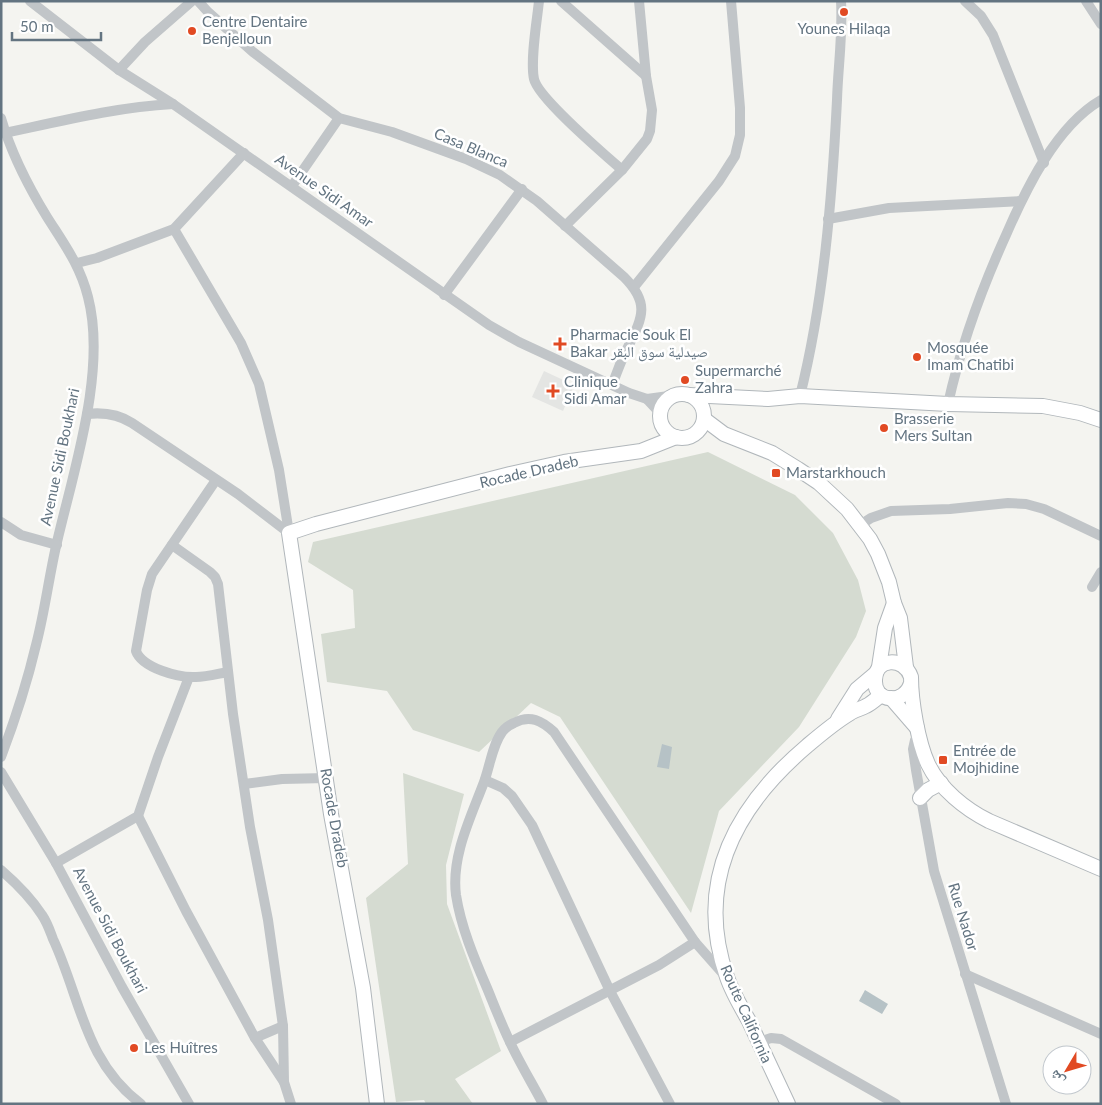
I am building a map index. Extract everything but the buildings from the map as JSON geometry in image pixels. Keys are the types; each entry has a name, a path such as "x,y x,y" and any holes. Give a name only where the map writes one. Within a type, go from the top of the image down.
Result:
{"street":[{"name":"Avenue Sidi Amar","path":"30,1 119,70 173,104 504,335 612,385"},
{"path":"119,70 145,42 192,1"},
{"name":"Casa Blanca","path":"198,1 253,52 339,118 392,132 466,159 500,175 522,189 634,287"},
{"path":"539,1 533,72 537,87 564,116 622,170"},
{"path":"561,1 646,76"},
{"path":"565,226 622,170 643,145 650,131 652,110 646,76 639,1"},
{"path":"730,1 740,108 740,135 735,156 719,180 634,287 642,305 641,317 612,385 647,399 682,394 768,399 800,396 948,404 1043,406 1080,412 1101,420"},
{"path":"800,396 811,353 828,219 840,57 841,1"},
{"path":"965,1 980,16 993,35 1044,163"},
{"path":"1086,1 1101,24"},
{"path":"948,404 956,365 970,322 1031,180 1075,120 1088,108 1101,100"},
{"path":"6,133 140,106 173,104"},
{"name":"Avenue Sidi Boukhari","path":"1,118 19,167 47,217 77,262 88,295 94,328 87,414 34,655 1,757"},
{"path":"292,186 339,118"},
{"path":"77,262 97,258 174,229 244,153"},
{"path":"444,294 522,189"},
{"path":"828,219 908,206 1021,202"},
{"name":"Rocade Dradeb","path":"174,229 241,343 259,384 278,470 289,533 332,814 363,988 377,1104"},
{"path":"654,446 666,401 682,394 699,401 704,416 703,425 694,434"},
{"path":"704,416 728,396"},
{"path":"647,399 666,430 676,437 683,438 694,434 724,434"},
{"path":"87,414 101,413 125,418 252,504 289,533"},
{"path":"704,416 724,434 772,453 812,478 847,509 860,525 878,554 889,582 894,604 900,618 906,667 909,672 918,732 928,763 942,783 959,802 977,815 1101,869"},
{"name":"Rocade Dradeb","path":"289,533 510,474 564,462 641,451 676,437"},
{"path":"216,480 150,579 136,651 148,665 178,676 189,677 228,672"},
{"path":"860,525 871,518 891,511 950,509 1008,503 1026,504 1044,509 1101,536"},
{"path":"1,522 20,534 57,545"},
{"path":"172,545 206,568 216,580 244,784 268,920 283,1026 284,1082"},
{"path":"1092,587 1101,572"},
{"path":"894,604 885,628 875,684 918,732"},
{"path":"878,670 884,664 896,662 906,667"},
{"name":"Route California","path":"834,724 857,689 878,670"},
{"path":"56,863 138,816 158,756 189,677"},
{"path":"886,696 897,698 906,693 911,683"},
{"name":"Route California","path":"788,1104 728,978 716,934 714,915 717,884 732,837 746,811 756,798 788,763 834,724 851,713 886,696"},
{"path":"543,1104 510,1042 474,958 462,921 456,893 456,872 468,824 495,746 505,728 521,719 535,719 544,723 559,740 695,942 728,978"},
{"name":"Rue Nador","path":"918,732 914,749 920,798 934,871 1006,1104"},
{"name":"Avenue Sidi Boukhari","path":"1,772 56,863 122,987 189,1104"},
{"path":"244,784 282,779 327,778"},
{"path":"484,780 503,788 512,796 532,825 610,991 670,1104"},
{"path":"920,798 928,790 942,783"},
{"path":"138,816 186,911 255,1038 284,1082 291,1104"},
{"path":"1,870 25,892 43,915 63,960 82,1020 98,1055 105,1067 126,1092 141,1104"},
{"path":"510,1042 659,965 695,942"},
{"path":"965,974 1101,1034"},
{"path":"255,1038 283,1026"},
{"path":"758,1042 770,1038 781,1039 896,1104"}],"shaded area":[{"name":"Clinique Sidi Amar","path":"544,371 574,385 563,411 532,397"},
{"path":"708,452 795,495 833,533 858,580 866,611 856,637 799,727 719,811 691,913 560,717 531,703 479,752 413,730 387,691 327,682 321,634 355,628 353,590 308,562 313,542"},
{"path":"662,744 672,747 669,769 657,767"},
{"path":"403,773 464,794 446,865 447,904 501,1051 455,1079 473,1104 426,1104 424,1100 396,1102 366,898 408,864"},
{"path":"865,990 888,1004 882,1014 859,1001"}],"place":[{"name":"Younes Hilaqa","path":"844,12"},
{"name":"Centre Dentaire Benjelloun","path":"192,31"},
{"name":"Pharmacie Souk El Bakar صيدلية سوق البقر","path":"560,344"},
{"name":"Mosquée Imam Chatibi","path":"917,357"},
{"name":"Supermarché Zahra","path":"685,380"},
{"name":"Clinique Sidi Amar","path":"553,391"},
{"name":"Brasserie Mers Sultan","path":"884,428"},
{"name":"Marstarkhouch","path":"776,473"},
{"name":"Entrée de Mojhidine","path":"943,760"},
{"name":"Les Huîtres","path":"134,1048"}]}
